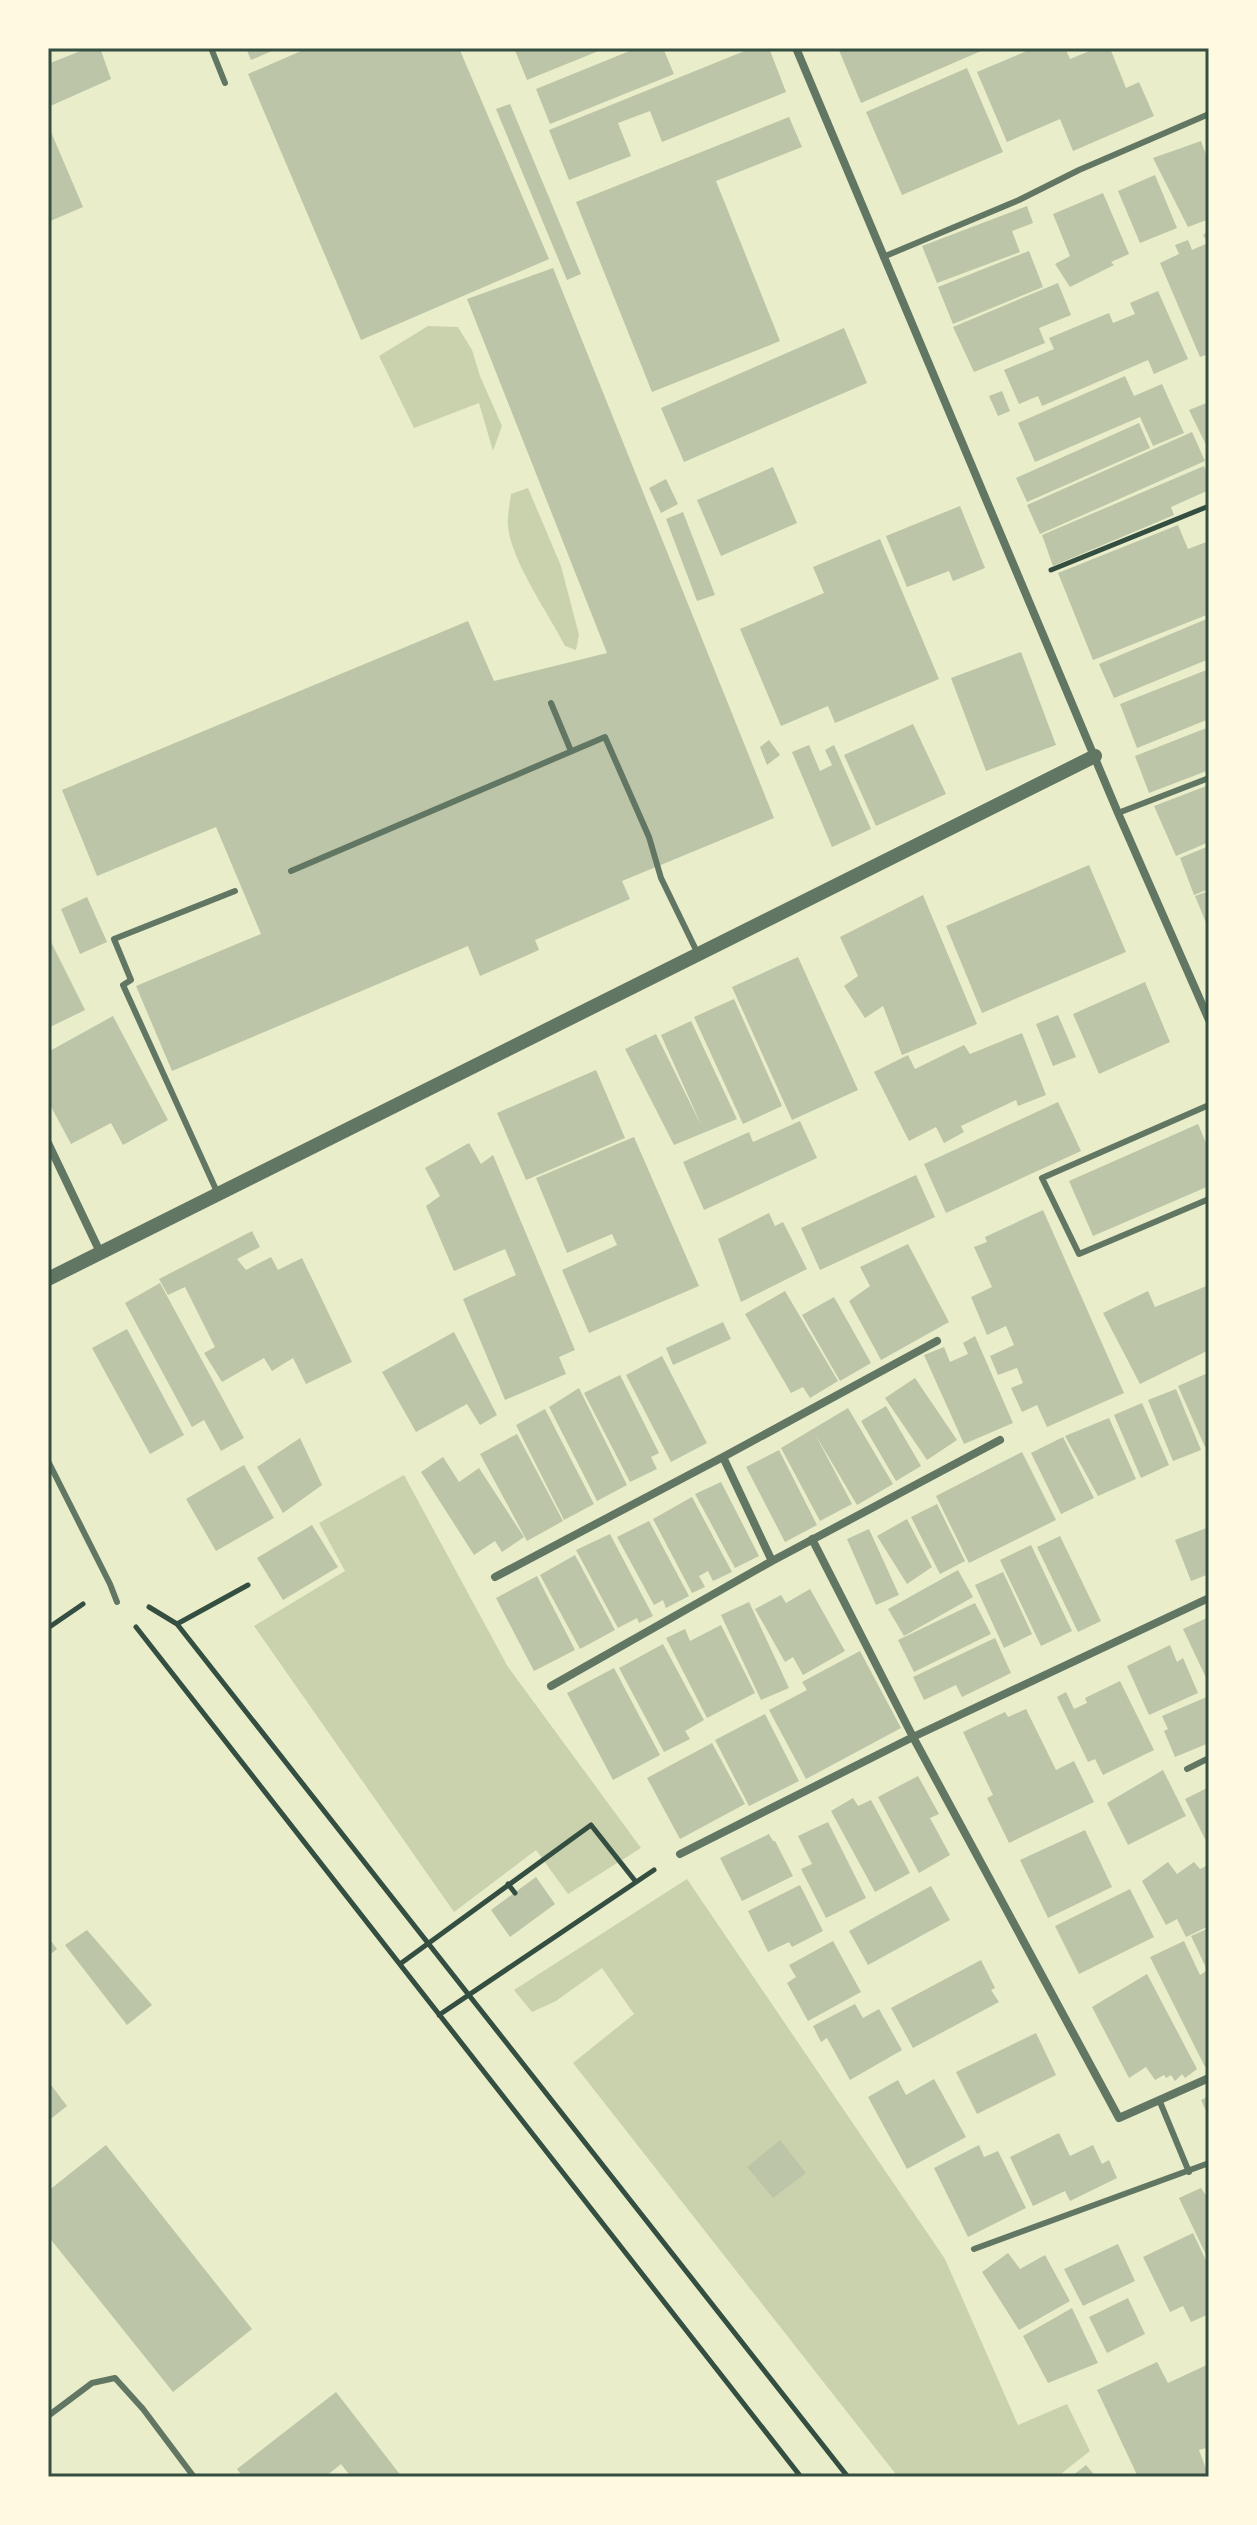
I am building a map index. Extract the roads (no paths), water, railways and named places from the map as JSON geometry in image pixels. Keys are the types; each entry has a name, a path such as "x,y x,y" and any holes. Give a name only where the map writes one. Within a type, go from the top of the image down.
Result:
{"street":[{"path":"796,48 1118,813 1209,1020"},
{"path":"48,1279 1095,756"},
{"path":"48,1143 100,1252"},
{"path":"495,1577 937,1341"},
{"path":"551,1686 812,1539 1000,1440"},
{"path":"723,1457 772,1561"},
{"path":"812,1539 913,1737 1119,2118 1209,2078"},
{"path":"680,1854 913,1737 1209,1598"}],"lane":[{"path":"211,48 225,83"},
{"path":"883,257 1019,200 1079,170 1209,114"},
{"path":"551,703 571,751"},
{"path":"291,871 605,737 649,837 661,878 698,954"},
{"path":"1118,813 1209,778"},
{"path":"218,1194 123,985 131,980 114,939 235,891"},
{"path":"1209,1105 1042,1178 1079,1254 1209,1199"},
{"path":"48,1461 117,1602"},
{"path":"1187,1769 1209,1758"},
{"path":"1160,2102 1189,2172"},
{"path":"974,2249 1209,2163"},
{"path":"48,2416 92,2383 115,2378 143,2409 194,2477"}]}
